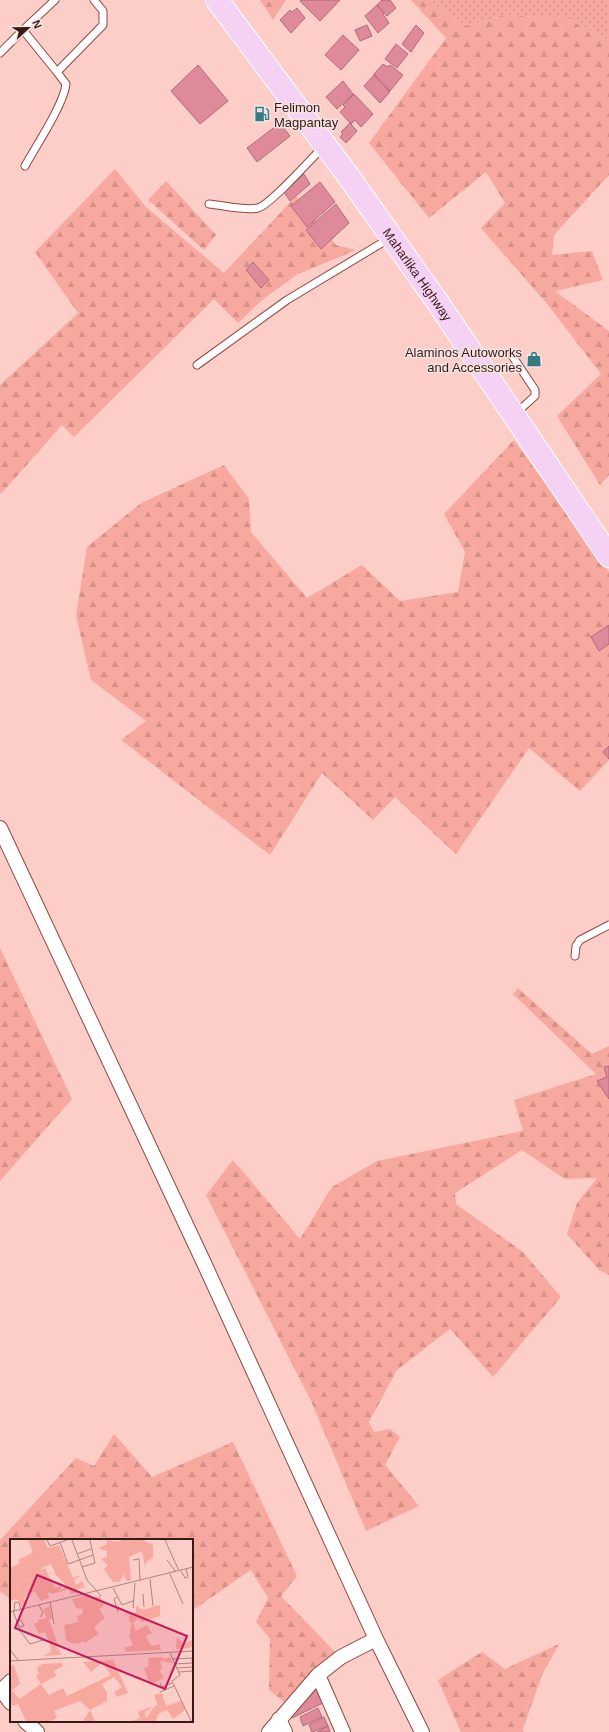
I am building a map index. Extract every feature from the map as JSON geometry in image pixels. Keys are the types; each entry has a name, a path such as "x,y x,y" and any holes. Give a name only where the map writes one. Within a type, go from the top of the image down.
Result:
{"main road":[{"name":"Maharlika Highway","path":"217,0 325,145 436,300 609,556"}],"street":[{"path":"0,828 204,1263 376,1639 422,1732"},
{"path":"269,1732 318,1675 341,1657 376,1639"},
{"path":"318,1675 343,1732"},
{"path":"10,1682 4,1688 5,1695 10,1702"},
{"path":"279,1719 285,1732"},
{"path":"26,1722 37,1732"}],"lane":[{"path":"0,53 55,0"},
{"path":"57,72 103,25 103,11 94,0"},
{"path":"23,30 66,84 52,118 25,166"},
{"path":"209,204 243,208 259,208 280,191 325,145"},
{"path":"197,365 287,300 391,237"},
{"path":"513,357 535,390 535,396 513,415"},
{"path":"575,956 576,946 580,940 609,925"}],"green space":[{"path":"260,0 286,0 273,20"},
{"path":"411,0 429,0 466,26 504,15 569,19 609,40 609,175 554,235 552,255 592,251 603,280 555,291 609,331 609,475 600,485 557,416 601,374 548,305 481,228 505,203 486,172 429,218 369,143 446,38"},
{"path":"429,0 609,0 609,40 569,19 504,15 466,26"},
{"path":"115,169 146,207 224,273 296,196 336,245 356,250 296,275 261,301 238,323 214,299 74,437 62,425 1,494 0,385 78,313 35,252"},
{"path":"166,181 216,235 204,250 148,200"},
{"path":"514,440 609,572 609,631 603,637 609,644 609,760 580,791 529,748 456,854 395,797 373,820 322,773 270,855 121,740 146,721 91,680 76,616 87,547 141,503 224,465 249,499 251,532 307,598 362,565 400,601 458,592 465,552 444,514"},
{"path":"0,948 72,1099 0,1181"},
{"path":"518,988 592,1054 609,1046 609,1275 599,1270 567,1234 577,1203 597,1178 565,1179 522,1150 455,1193 456,1204 523,1252 561,1297 493,1377 450,1329 397,1370 369,1422 374,1432 390,1429 400,1437 385,1465 419,1506 366,1531 311,1401 206,1195 233,1160 300,1239 332,1187 377,1161 523,1131 514,1100 596,1074 513,994"},
{"path":"114,1434 152,1477 233,1442 297,1576 281,1596 336,1653 290,1707 269,1690 270,1639 256,1622 268,1598 251,1570 193,1610 193,1539 10,1539 10,1599 0,1591 0,1540 76,1458 94,1466"},
{"path":"559,1644 542,1675 523,1729 524,1732 461,1732 438,1680 482,1652 505,1669"}],"building":[{"path":"340,0 320,21 300,1"},
{"path":"382,0 390,0 396,8 387,16 377,5"},
{"path":"377,5 384,13 383,14 389,23 378,33 365,16"},
{"path":"297,8 305,18 291,33 280,20 290,10 292,12"},
{"path":"367,25 372,36 360,41 355,30"},
{"path":"416,25 424,33 411,52 402,44"},
{"path":"343,35 359,50 341,70 325,55"},
{"path":"396,44 408,54 397,68 385,59"},
{"path":"383,64 388,67 390,65 403,75 390,91 374,74"},
{"path":"198,65 228,101 200,124 171,91"},
{"path":"374,75 390,92 380,103 364,86"},
{"path":"343,81 353,94 337,109 326,97"},
{"path":"354,94 373,114 361,127 355,120 351,124 340,112 345,107 343,105"},
{"path":"280,123 290,136 257,162 247,148"},
{"path":"350,123 357,131 346,143 340,137 343,134 341,132"},
{"path":"304,174 310,184 290,201 284,192"},
{"path":"320,182 335,202 307,227 291,206"},
{"path":"336,204 349,223 321,249 306,230"},
{"path":"253,262 269,280 261,288 246,270"},
{"path":"609,625 609,644 599,651 591,637"},
{"path":"609,746 609,759 603,752"},
{"path":"609,1066 609,1099 597,1081 607,1077 604,1067"},
{"path":"318,1687 325,1702 292,1718 291,1716"},
{"path":"318,1708 322,1717 303,1726 300,1717"},
{"path":"324,1717 328,1726 312,1732 309,1725"},
{"path":"328,1726 330,1732 317,1732"}],"place":[{"name":"Felimon Magpantay","path":"262,114"},
{"name":"Alaminos Autoworks and Accessories","path":"534,359"}]}
